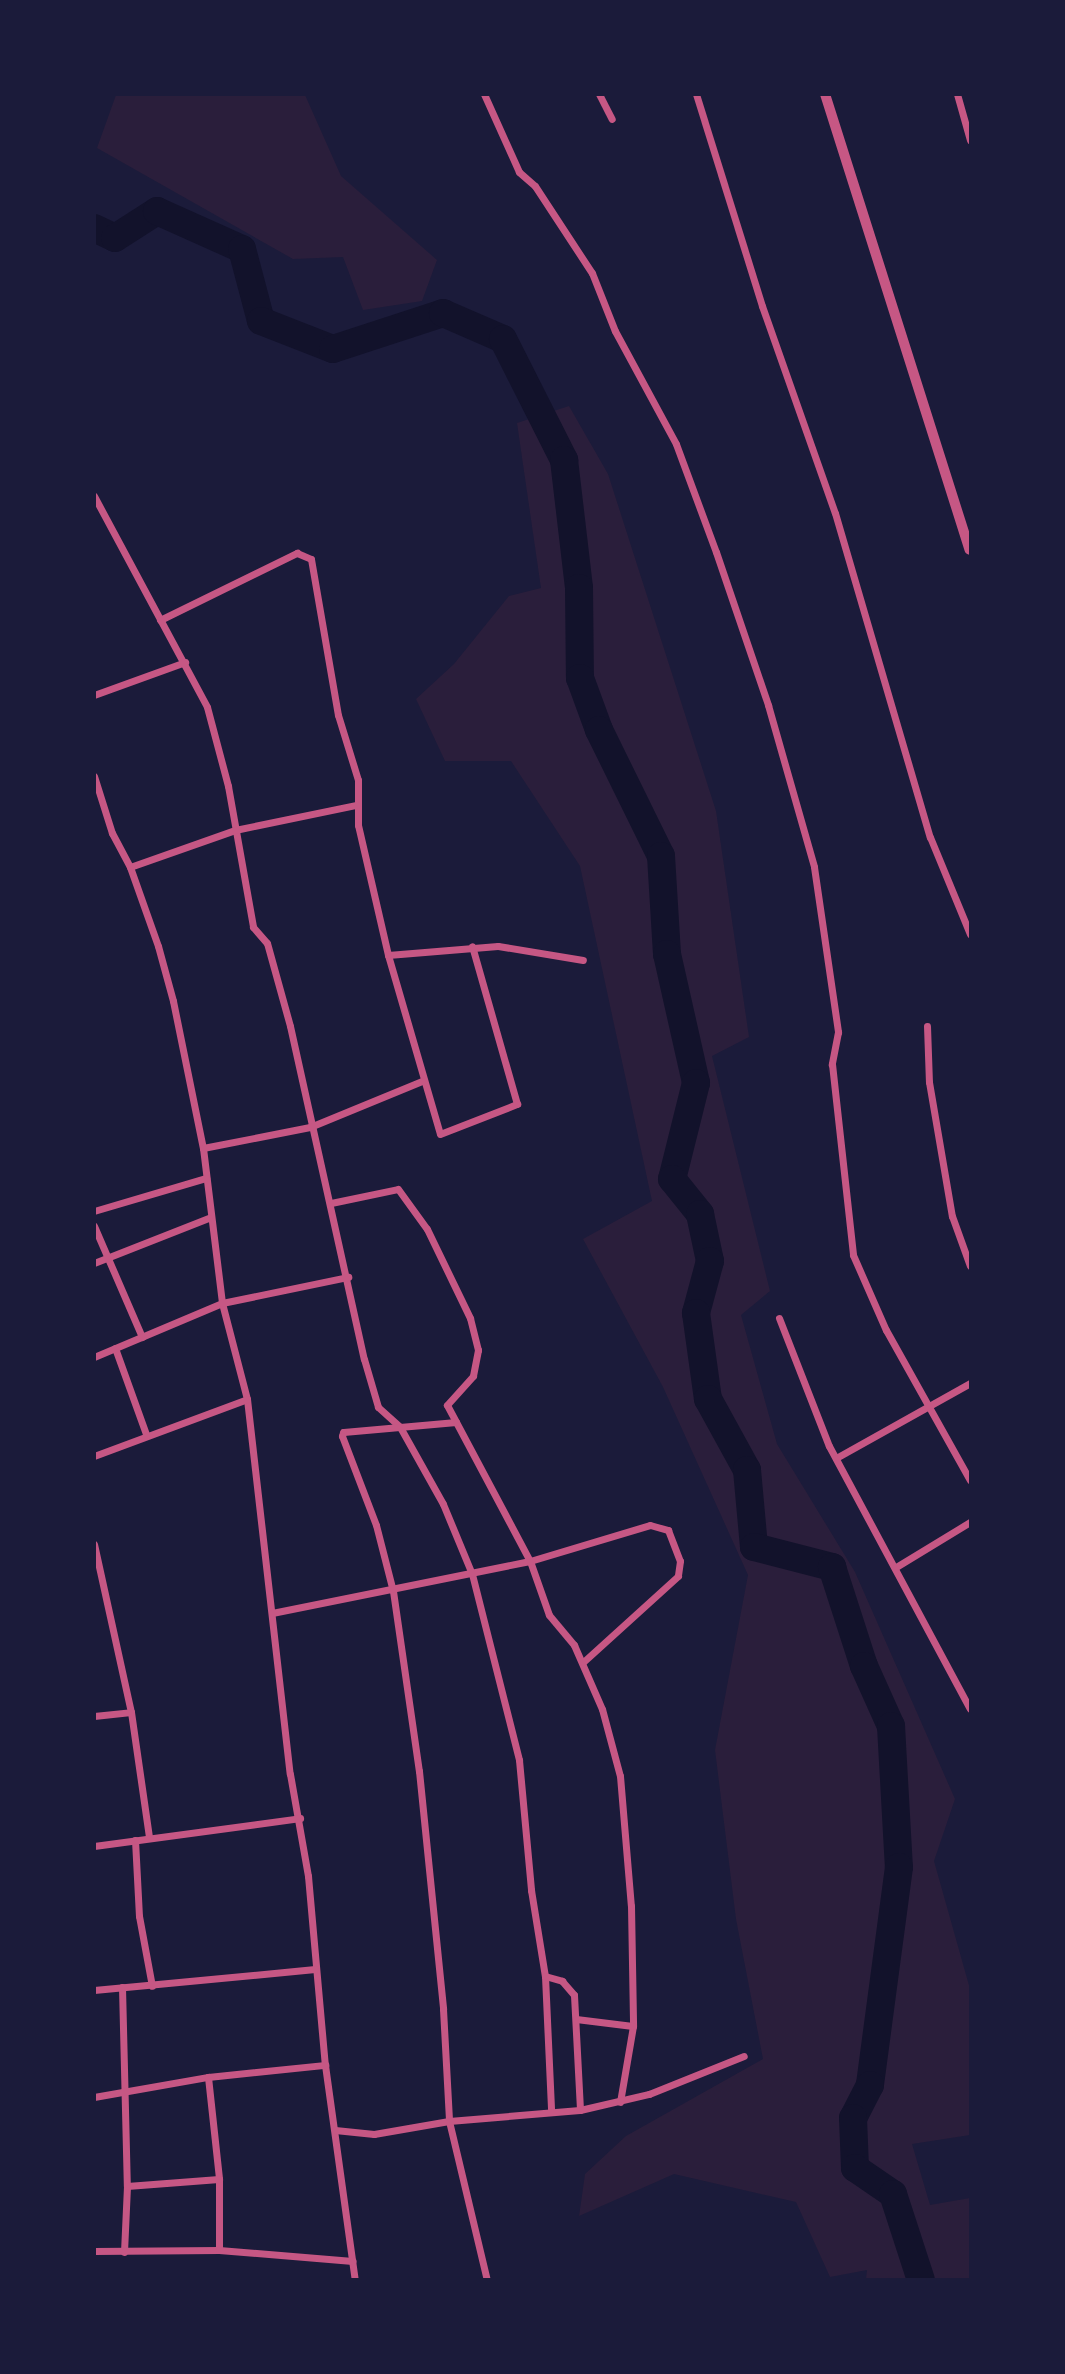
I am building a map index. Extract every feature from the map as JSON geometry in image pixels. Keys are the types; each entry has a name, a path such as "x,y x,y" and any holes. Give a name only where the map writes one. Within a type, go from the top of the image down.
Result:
{"street":[{"path":"484,94 519,172 535,186 592,273 615,331 680,452 716,552 775,730 814,867 838,1032 832,1064 852,1252 886,1330 971,1480"},
{"path":"599,94 612,120"},
{"path":"696,94 762,306 835,513 930,837 971,934"},
{"path":"825,94 971,550"},
{"path":"957,94 971,140"},
{"path":"94,496 185,662 215,729 253,927 267,943 310,1127 331,1203 364,1359 378,1406 400,1427 443,1504 472,1574 519,1760 531,1890 545,1976 551,2110"},
{"path":"160,620 297,553 308,554 338,715 358,780 356,805 388,955 422,1081 440,1134 517,1104 472,946"},
{"path":"94,695 185,662"},
{"path":"94,776 111,832 130,867 173,1001 203,1148 208,1218 222,1303 247,1399 290,1774 300,1818 325,2065 355,2280"},
{"path":"130,867 235,830 356,805"},
{"path":"388,955 472,946 521,948 583,960"},
{"path":"927,1026 929,1082 952,1216 971,1266"},
{"path":"203,1148 310,1127 422,1081"},
{"path":"94,1211 206,1178"},
{"path":"331,1203 392,1189 402,1191 412,1202 470,1318 478,1350 473,1376 447,1405 530,1561 549,1615 583,1662 602,1709 620,1776 631,1895 633,2026 620,2102"},
{"path":"94,1263 208,1218"},
{"path":"94,1226 142,1337"},
{"path":"94,1357 222,1303 348,1277"},
{"path":"779,1318 836,1458 971,1709"},
{"path":"115,1348 146,1434"},
{"path":"836,1458 971,1383"},
{"path":"94,1456 146,1434 247,1399"},
{"path":"456,1422 343,1432 342,1436 376,1525 393,1591 419,1771 443,2009 449,2121 486,2280"},
{"path":"896,1567 971,1522"},
{"path":"272,1613 393,1591 530,1561 650,1525 668,1530 682,1568 678,1576 583,1662"},
{"path":"94,1544 131,1712 149,1837"},
{"path":"94,1716 131,1712"},
{"path":"94,1846 300,1818"},
{"path":"135,1840 139,1916 152,1986"},
{"path":"94,1990 315,1969"},
{"path":"545,1976 570,1986 576,2019 580,2110"},
{"path":"121,1987 127,2186 124,2252"},
{"path":"576,2019 633,2026"},
{"path":"335,2130 373,2134 449,2121 551,2110 580,2110 620,2102 744,2056"},
{"path":"94,2097 125,2095 208,2077 325,2065"},
{"path":"208,2077 219,2179 219,2250"},
{"path":"127,2186 219,2179"},
{"path":"94,2251 219,2250 353,2261"}],"shaded area":[{"path":"116,95 305,95 341,176 437,260 422,301 363,310 343,257 293,259 97,148"},
{"path":"569,406 608,474 716,811 749,1037 712,1056 770,1291 741,1315 777,1444 855,1572 955,1799 934,1861 970,1989 970,2135 912,2144 930,2205 970,2198 970,2279 866,2279 867,2270 830,2277 796,2202 674,2174 579,2216 585,2174 626,2136 763,2059 736,1919 715,1750 748,1575 663,1387 583,1239 652,1201 580,866 511,761 445,761 416,699 454,664 509,596 541,588 517,423"}],"waterway":[{"path":"94,228 115,238 157,211 242,249 261,321 333,349 443,313 503,339 564,460 579,588 580,678 599,730 661,856 667,954 696,1083 672,1179 700,1214 710,1261 696,1313 708,1399 747,1470 754,1547 832,1567 864,1666 891,1726 899,1867 870,2085 853,2118 855,2168 893,2194 921,2280"}]}
